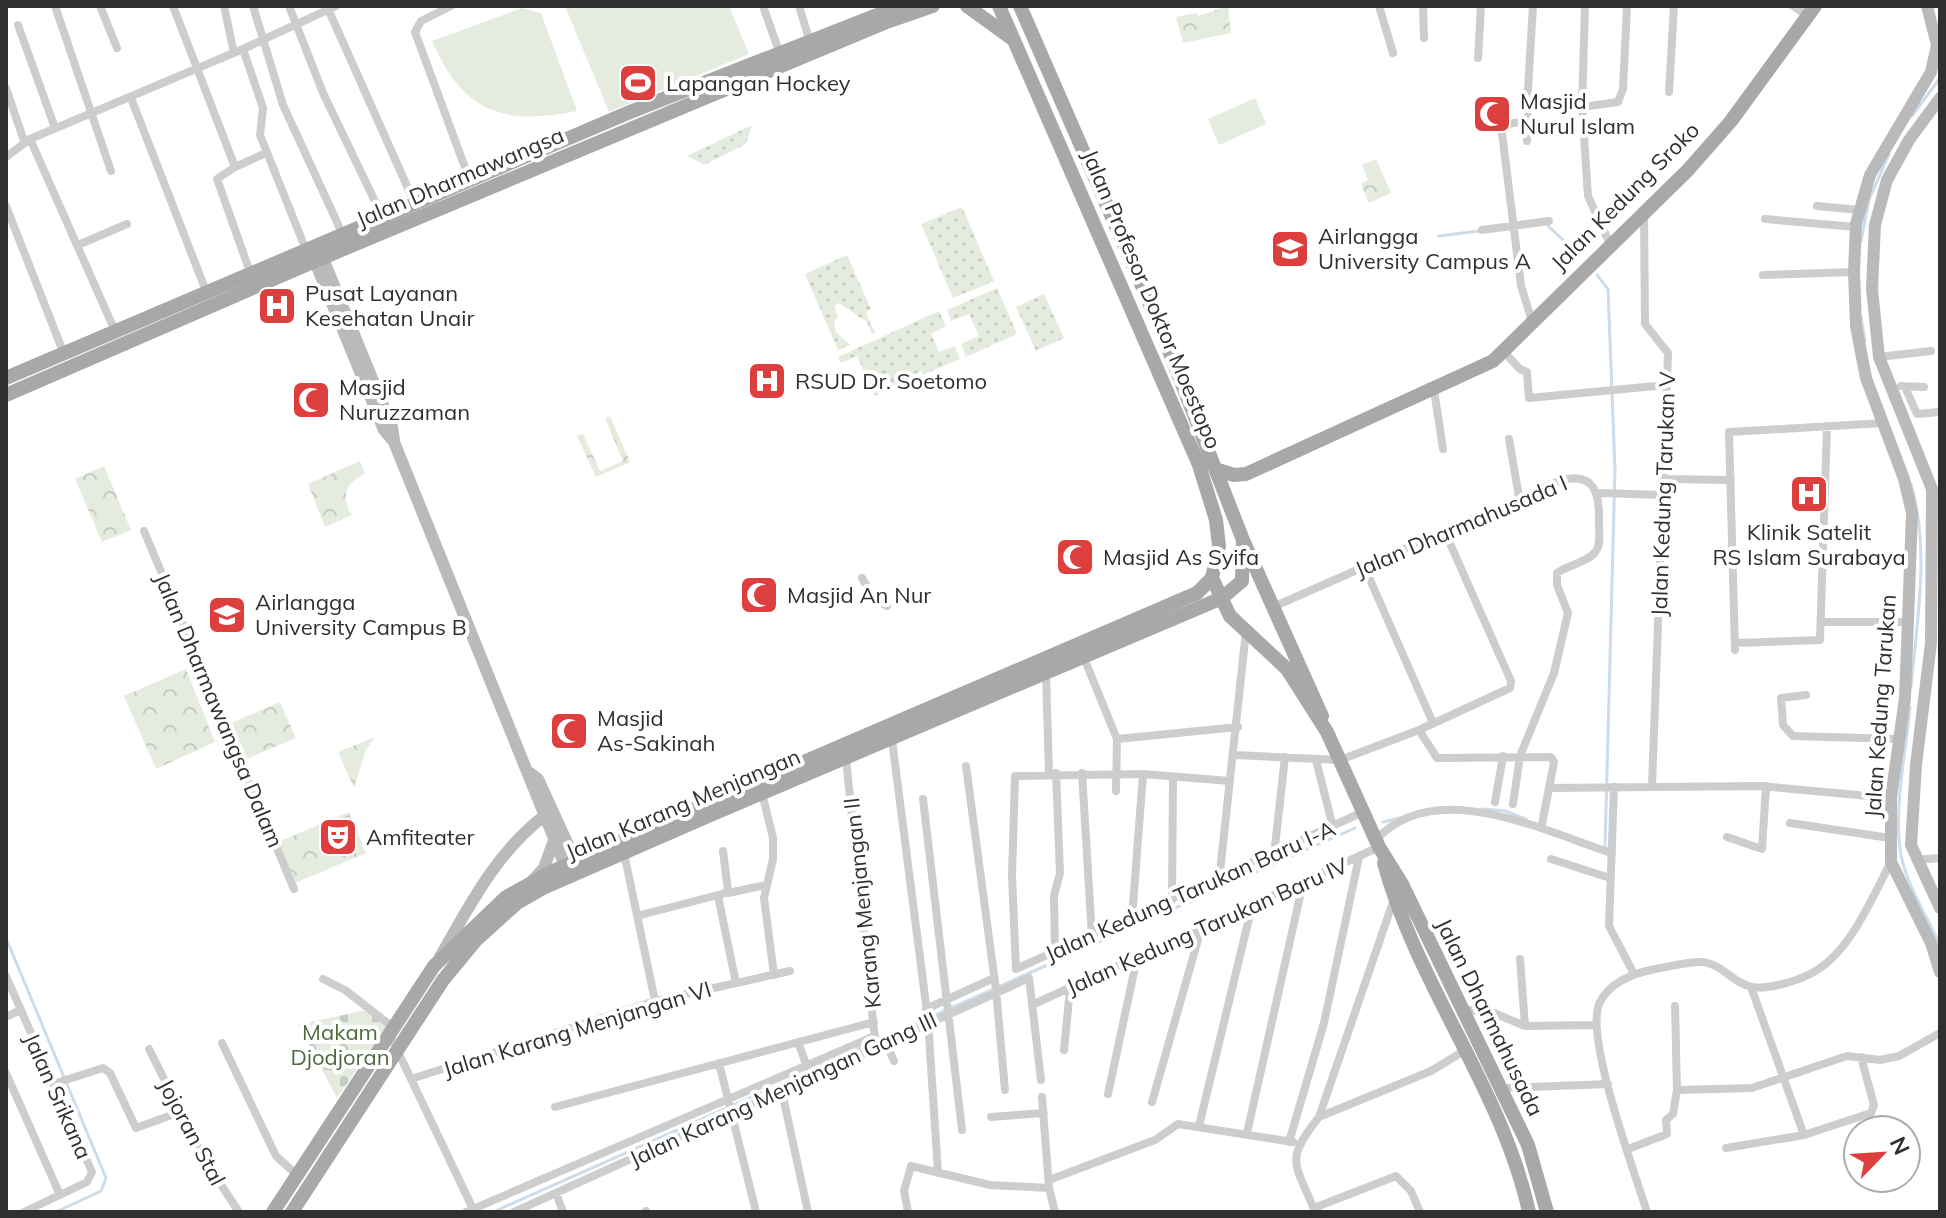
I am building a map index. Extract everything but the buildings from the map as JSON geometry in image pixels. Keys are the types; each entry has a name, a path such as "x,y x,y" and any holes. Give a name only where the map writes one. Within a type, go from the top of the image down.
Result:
{"main road":[{"name":"Jalan Dharmawangsa","path":"6,378 250,272 314,253 343,235 470,181 507,173 630,112 900,6"},
{"name":"Jalan Dharmawangsa","path":"6,395 156,331 314,253 507,173 636,127 884,23 933,6"},
{"path":"967,6 1017,43"},
{"name":"Jalan Profesor Doktor Moestopo","path":"999,6 1199,465 1216,520 1219,546 1212,578"},
{"name":"Jalan Profesor Doktor Moestopo","path":"1020,6 1218,470 1243,540"},
{"path":"1029,26 1030,6"},
{"name":"Jalan Kedung Tarukan","path":"1891,862 1891,798 1905,698 1912,513 1901,465 1866,378 1858,339 1854,272 1856,227 1870,175 1931,72 1937,45 1927,6"},
{"name":"Jalan Kedung Sroko","path":"1218,470 1234,475 1246,474 1493,361 1688,170 1731,121 1811,11"},
{"path":"1938,902 1911,845 1916,765 1931,643 1935,480 1920,456 1879,357 1872,289 1875,225 1887,180 1909,140 1940,98"},
{"path":"630,112 636,127"},
{"path":"314,253 392,427 394,442 530,773 530,782 554,840 573,869"},
{"path":"149,315 156,331"},
{"path":"1901,465 1920,456"},
{"path":"1222,598 1242,581 1243,540"},
{"name":"Jalan Dharmahusada","path":"1243,540 1318,702 1327,732"},
{"path":"1183,615 1230,616 1212,578"},
{"name":"Jalan Karang Menjangan","path":"292,1212 424,1007 476,940 517,903 573,869 812,766 1197,593 1212,578"},
{"name":"Jalan Karang Menjangan","path":"434,966 490,909 531,882 624,853 762,793 812,766 846,759 1222,598"},
{"name":"Jalan Dharmahusada","path":"1230,616 1287,669 1327,732 1378,844 1402,884 1528,1145 1547,1212"},
{"path":"530,773 538,779 573,869"},
{"name":"Jalan Karang Menjangan","path":"273,1212 392,1032 497,862 512,842 544,816"},
{"path":"531,882 544,868 554,840"},
{"name":"Jalan Dharmahusada","path":"1378,844 1394,899 1512,1151 1529,1212"},
{"path":"1891,862 1931,943 1940,972"},
{"path":"326,1131 339,1140"}],"street":[{"path":"55,6 111,171"},
{"path":"100,6 117,48"},
{"path":"173,6 235,167"},
{"path":"224,6 263,108 258,129 266,153 314,253"},
{"path":"253,6 283,105 343,235"},
{"path":"289,6 323,93 383,218"},
{"path":"426,6 430,16"},
{"path":"451,6 418,23 415,32 470,181"},
{"path":"763,6 780,54"},
{"path":"799,6 810,42"},
{"path":"1379,6 1393,53"},
{"path":"1423,6 1424,38"},
{"path":"1478,58 1481,6"},
{"path":"1527,141 1533,6"},
{"path":"1585,6 1582,107 1588,196 1610,244"},
{"path":"1528,107 1582,107 1618,102 1623,89 1627,6"},
{"path":"1669,92 1674,6"},
{"path":"1793,6 1811,11"},
{"path":"6,157 27,140 131,98 332,9 415,204"},
{"path":"18,25 55,128"},
{"path":"6,88 115,331"},
{"path":"131,98 206,291"},
{"path":"1528,121 1501,125 1522,295 1532,321"},
{"path":"250,272 217,180 218,176 266,153"},
{"path":"6,206 64,354"},
{"path":"1817,206 1860,210"},
{"name":"Jalan Kedung Tarukan V","path":"1644,212 1645,324 1668,351 1652,786"},
{"path":"1765,219 1856,227"},
{"path":"1482,230 1549,221"},
{"path":"78,245 127,224"},
{"path":"1763,275 1854,272"},
{"path":"1503,351 1527,372 1529,398 1666,385"},
{"path":"1879,357 1931,351"},
{"path":"1890,386 1924,387"},
{"path":"1905,387 1917,414 1940,412"},
{"path":"1434,390 1443,449"},
{"path":"1827,426 1820,640 1735,646 1730,431 1883,423"},
{"path":"1509,439 1519,497"},
{"name":"Jalan Dharmahusada I","path":"1273,607 1519,497 1576,478 1599,493 1599,546 1593,555 1557,573 1557,585 1568,613 1554,673 1520,756"},
{"path":"1663,479 1731,480"},
{"path":"1599,493 1662,495"},
{"path":"1235,755 1340,760 1419,730 1508,690 1511,681 1444,530"},
{"name":"Jalan Dharmawangsa Dalam","path":"144,531 294,889"},
{"path":"1364,566 1433,723"},
{"path":"862,578 875,600 887,606"},
{"path":"1821,622 1907,622"},
{"path":"1219,881 1235,755 1246,630"},
{"path":"1084,658 1117,739 1116,791"},
{"path":"1046,674 1060,873 1054,896 1055,953"},
{"path":"1806,695 1781,698 1783,725 1793,736 1898,739"},
{"path":"1117,739 1238,727"},
{"path":"1419,730 1437,758 1553,758 1542,824"},
{"path":"892,740 927,1016 938,1173"},
{"path":"1495,802 1503,756"},
{"path":"1513,804 1520,756"},
{"path":"1274,855 1285,757"},
{"name":"Karang Menjangan II","path":"846,759 875,1042"},
{"path":"1316,760 1333,827"},
{"path":"966,766 996,985 1005,1090"},
{"path":"1041,1080 1034,1004 1024,971 1012,876 1013,779 1021,773 1082,773 1230,781"},
{"path":"1082,773 1092,937"},
{"path":"1132,918 1143,774"},
{"path":"1172,900 1173,777"},
{"path":"1727,837 1762,849 1766,786"},
{"path":"1549,788 1766,786 1891,798"},
{"path":"1609,787 1612,853 1610,932 1634,974"},
{"path":"762,793 773,846 764,904 774,975"},
{"path":"923,799 962,1130"},
{"name":"Jalan Kedung Tarukan Baru IV","path":"1034,1004 1359,857 1378,844 1388,827 1427,813 1477,810 1533,824 1612,853"},
{"name":"Jalan Kedung Tarukan Baru I-A","path":"1024,971 1055,953 1219,881 1363,812"},
{"path":"1790,823 1890,838"},
{"path":"723,851 723,894 736,983"},
{"path":"624,853 655,1001"},
{"path":"1359,857 1327,1013 1294,1142 1294,1159 1314,1210 1396,1176 1411,1191 1420,1212"},
{"path":"1916,860 1940,858"},
{"path":"1551,859 1610,878"},
{"path":"1647,1212 1608,1084 1594,1025 1599,1002 1610,989 1634,974 1703,962 1751,987 1781,984 1810,974 1827,963 1864,912 1891,862"},
{"path":"1247,1133 1303,883"},
{"path":"637,916 766,885"},
{"path":"1319,1117 1394,899"},
{"path":"1199,1126 1252,906"},
{"path":"1152,1102 1201,929"},
{"path":"1108,1094 1137,958"},
{"path":"1520,959 1525,1026"},
{"name":"Jalan Karang Menjangan VI","path":"411,1079 655,1001 790,971"},
{"name":"Jalan Karang Menjangan Gang III","path":"514,1212 653,1148 731,1107 782,1092 875,1042 886,1043 927,1016 1024,971"},
{"name":"Jalan Srikana","path":"6,976 20,1010 61,1081 92,1172 87,1182 60,1195"},
{"path":"323,979 345,990 392,1032 397,1051 472,1211 648,1134 731,1107 807,1067 875,1042"},
{"path":"949,1006 996,985"},
{"path":"1751,987 1804,1135"},
{"path":"1064,1050 1070,989"},
{"path":"1628,1149 1666,1137 1666,1120 1673,1114 1677,1090 1675,1006"},
{"path":"1462,1009 1494,1013 1525,1026 1594,1025"},
{"path":"6,1017 20,1010"},
{"path":"555,1107 874,1022"},
{"path":"1677,1090 1752,1088 1784,1080 1847,1056 1880,1060 1899,1056 1940,1033"},
{"path":"1294,1142 1319,1117 1431,1071 1476,1039"},
{"path":"798,1042 807,1067"},
{"path":"222,1043 276,1156 297,1175"},
{"path":"886,1043 894,1061"},
{"name":"Jojoran Stal","path":"149,1049 206,1162 239,1212"},
{"path":"1726,1148 1804,1135 1873,1111 1861,1057"},
{"path":"719,1063 756,1212"},
{"path":"61,1081 99,1069 108,1070 138,1129 180,1112"},
{"path":"6,1073 60,1195 25,1212"},
{"path":"1500,1088 1608,1084"},
{"path":"782,1092 808,1212"},
{"path":"1042,1097 1049,1184 1055,1212"},
{"path":"991,1117 1044,1113"},
{"path":"908,1212 904,1191 909,1167 990,1185 1049,1184 1155,1140 1175,1125 1199,1126 1294,1142"},
{"path":"648,1134 653,1148"},
{"path":"565,1172 571,1185"},
{"path":"556,1193 563,1212"}],"green space":[{"name":"Lapangan Hockey","path":"565,6 729,6 749,54 609,112"},
{"path":"1228,6 1231,33 1183,43 1176,17 1197,13 1198,16"},
{"path":"522,8 541,13 577,111 527,116 488,108 457,84 432,41"},
{"path":"1255,98 1266,124 1219,145 1208,119"},
{"path":"752,125 746,144 704,165 687,156"},
{"path":"1376,159 1391,193 1369,203 1361,184 1368,180 1362,165"},
{"path":"962,207 994,281 953,298 921,224"},
{"path":"847,255 871,309 866,312 875,333 872,334 867,322 839,303 834,306 838,316 834,322 836,332 850,345 838,350 805,274"},
{"path":"997,288 1017,334 966,357 961,344 979,336 969,314 951,321 947,310"},
{"path":"1044,294 1064,338 1036,351 1016,307"},
{"path":"939,311 946,326 931,334 939,352 954,346 960,359 923,375 921,371 875,396 857,356 841,363 838,357"},
{"path":"610,416 630,462 596,477 577,436 583,434 600,471 623,461 605,418"},
{"path":"360,461 365,474 353,481 346,496 352,515 325,527 308,484"},
{"path":"104,466 131,530 102,542 75,479"},
{"path":"186,669 215,742 156,769 124,696"},
{"path":"280,702 296,738 244,760 229,724"},
{"path":"375,737 366,750 354,788 338,752"},
{"path":"349,812 366,853 295,883 278,842"},
{"name":"Makam Djodjoran","path":"366,1010 386,1027 337,1098 298,1025"}],"waterway":[{"path":"1912,116 1940,78"},
{"path":"1861,241 1869,200 1889,154"},
{"path":"1546,224 1576,252"},
{"path":"1439,236 1479,231"},
{"path":"1597,275 1608,289 1615,470 1605,847"},
{"path":"1861,317 1865,341"},
{"path":"1911,484 1917,508 1921,559 1911,687"},
{"path":"1910,707 1899,801 1901,855 1913,889 1940,945"},
{"path":"1483,809 1505,811 1526,819"},
{"path":"1383,822 1400,818"},
{"path":"493,1212 1355,828"},
{"path":"6,938 106,1178 101,1191 56,1212"}],"place":[{"name":"Lapangan Hockey","path":"638,83"},
{"name":"Masjid Nurul Islam","path":"1492,114"},
{"name":"Airlangga University Campus A","path":"1290,249"},
{"name":"Pusat Layanan Kesehatan Unair","path":"277,306"},
{"name":"RSUD Dr. Soetomo","path":"767,381"},
{"name":"Masjid Nuruzzaman","path":"311,400"},
{"name":"Klinik Satelit RS Islam Surabaya","path":"1809,494"},
{"name":"Masjid As Syifa","path":"1075,557"},
{"name":"Masjid An Nur","path":"759,595"},
{"name":"Airlangga University Campus B","path":"227,615"},
{"name":"Masjid As-Sakinah","path":"569,731"},
{"name":"Amfiteater","path":"338,837"}]}
